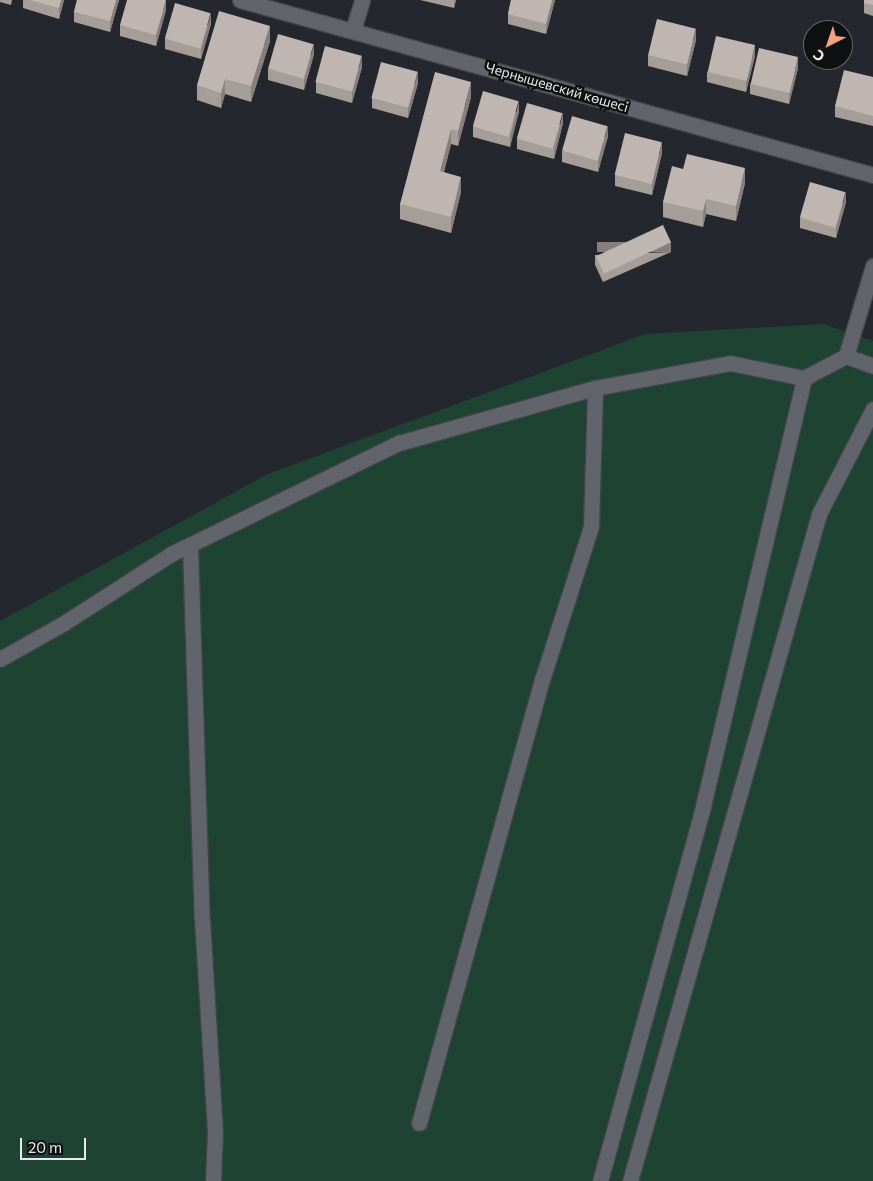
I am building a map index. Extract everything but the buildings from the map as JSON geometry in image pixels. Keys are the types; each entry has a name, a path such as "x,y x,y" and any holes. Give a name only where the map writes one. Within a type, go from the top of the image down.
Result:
{"street":[{"name":"Чернышевский көшесі","path":"240,0 873,175"},
{"path":"353,30 362,0"},
{"path":"0,660 190,545 399,443 595,388 730,363 804,378 846,356 873,266"},
{"path":"846,356 873,366"},
{"path":"600,1181 703,806 804,378"},
{"path":"419,1123 542,680 591,526 595,388"},
{"path":"630,1181 819,514 873,408"},
{"path":"190,545 202,919 215,1132 213,1181"}],"green space":[{"path":"824,324 873,341 873,1181 0,1181 0,621 268,474 645,334"}]}
